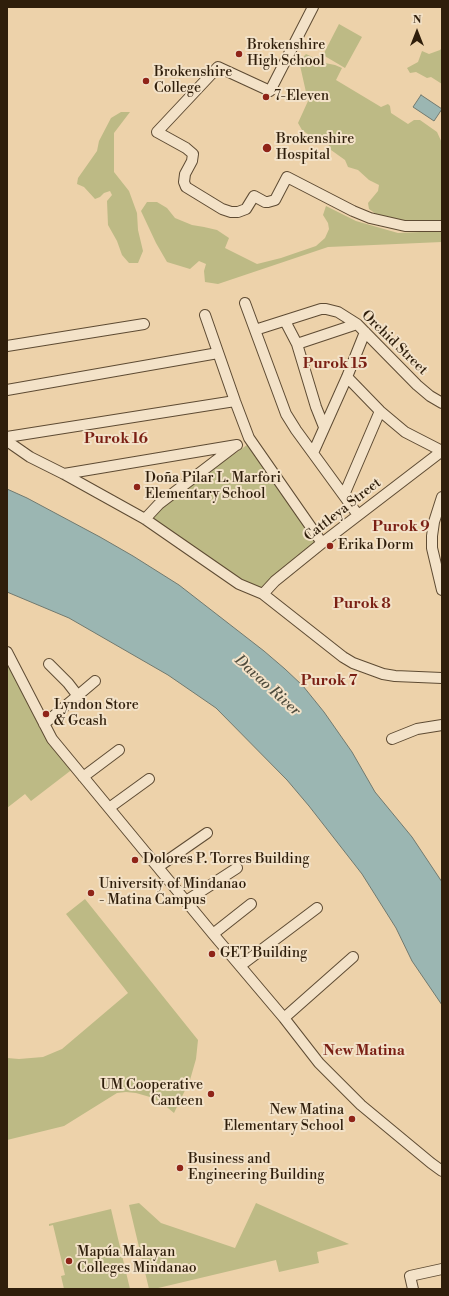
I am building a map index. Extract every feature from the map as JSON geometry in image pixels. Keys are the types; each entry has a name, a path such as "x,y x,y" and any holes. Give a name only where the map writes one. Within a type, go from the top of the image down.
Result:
{"street":[{"path":"313,7 270,91 218,67 157,132 186,148 193,154 192,161 186,171 184,185 188,189 222,209 231,212 238,212 246,209 254,196 268,202 275,200 287,177 353,211 370,218 405,226 442,226"},
{"path":"245,303 286,414 358,515"},
{"name":"Orchid Street","path":"255,330 321,309 338,312 357,324 417,385 430,396 442,403"},
{"path":"205,315 207,316 218,353 249,438 322,543"},
{"path":"285,321 297,344 316,407 324,427"},
{"path":"7,346 144,324"},
{"path":"297,344 357,324"},
{"path":"313,453 347,377 365,332"},
{"path":"7,390 218,353"},
{"path":"347,377 380,411 408,435 442,451"},
{"path":"7,437 235,401"},
{"path":"344,495 380,411"},
{"path":"145,519 159,504 237,445 249,438"},
{"path":"7,441 30,457 145,519 239,584 264,594 343,657 353,663 376,672 395,676 442,678"},
{"path":"64,474 237,445"},
{"name":"Cattleya Street","path":"264,594 275,581 322,543 442,451"},
{"path":"442,497 434,522 432,536 432,548 442,590"},
{"path":"7,652 52,739 284,1018 319,1063 361,1105 442,1171"},
{"path":"49,664 68,683 78,696"},
{"path":"44,724 95,681"},
{"path":"392,739 418,729 442,725"},
{"path":"83,777 119,750"},
{"path":"109,808 149,779"},
{"path":"158,867 207,833"},
{"path":"186,901 237,868"},
{"path":"213,934 251,904"},
{"path":"240,966 317,908"},
{"path":"284,1018 353,957"},
{"path":"413,1289 410,1276 442,1269"}],"shaded area":[{"path":"339,24 362,37 345,68 323,55"},
{"path":"442,48 442,84 431,77 427,78 416,72 410,73 407,68 418,62 422,51 429,54"},
{"path":"306,54 325,63 342,68 336,80 381,107 388,104 390,106 391,113 408,124 414,120 420,120 437,132 442,143 442,221 406,223 379,216 369,209 368,203 378,191 379,185 369,180 358,170 348,167 345,160 331,150 327,142 313,138 302,130 298,123 308,101 299,61"},
{"path":"121,112 130,112 114,133 114,172 129,191 137,213 138,230 143,251 138,263 129,263 122,255 117,241 108,225 107,201 112,195 110,191 95,199 84,187 77,184 78,178 97,151 99,141 111,118"},
{"path":"147,202 157,202 167,208 175,218 192,225 217,230 229,238 225,248 257,264 281,258 316,246 325,238 329,229 328,223 323,215 326,206 356,221 398,233 442,231 442,242 328,247 218,284 205,282 204,271 206,264 199,261 190,269 167,262 141,211"},
{"path":"247,445 317,542 262,590 243,583 150,519 162,505"},
{"path":"7,659 74,768 31,801 25,794 7,808"},
{"path":"85,899 198,1040 196,1059 190,1080 174,1113 162,1103 150,1097 136,1093 117,1093 64,1126 7,1140 7,1058 19,1059 43,1057 62,1049 128,993 66,914"},
{"path":"139,1203 161,1223 235,1248 256,1203 349,1244 317,1252 319,1263 279,1272 276,1260 149,1289 129,1205"},
{"name":"Mapúa Malayan Colleges Mindanao","path":"111,1209 130,1289 64,1289 61,1276 65,1275 53,1225 49,1226 49,1224"}],"water":[{"path":"421,95 442,109 434,121 413,107"},
{"name":"Davao River","path":"7,489 100,537 179,585 264,651 303,686 324,712 352,752 375,792 412,837 442,882 442,1005 412,961 396,928 362,874 287,780 216,708 168,675 69,618 7,592"}],"place":[{"name":"Brokenshire High School","path":"239,54"},
{"name":"Brokenshire College","path":"146,81"},
{"name":"7-Eleven","path":"266,97"},
{"name":"Brokenshire Hospital","path":"267,148"},
{"name":"Doña Pilar L. Marfori Elementary School","path":"137,487"},
{"name":"Erika Dorm","path":"330,546"},
{"name":"Lyndon Store & Gcash","path":"46,714"},
{"name":"Dolores P. Torres Building","path":"135,860"},
{"name":"University of Mindanao - Matina Campus","path":"91,893"},
{"name":"GET Building","path":"212,954"},
{"name":"UM Cooperative Canteen","path":"211,1094"},
{"name":"New Matina Elementary School","path":"352,1119"},
{"name":"Business and Engineering Building","path":"180,1168"},
{"name":"Mapúa Malayan Colleges Mindanao","path":"69,1261"}],"district":[{"name":"Purok 15","path":"335,364"},
{"name":"Purok 16","path":"116,439"},
{"name":"Purok 9","path":"401,527"},
{"name":"Purok 8","path":"362,604"},
{"name":"Purok 7","path":"329,681"},
{"name":"New Matina","path":"364,1051"}]}
